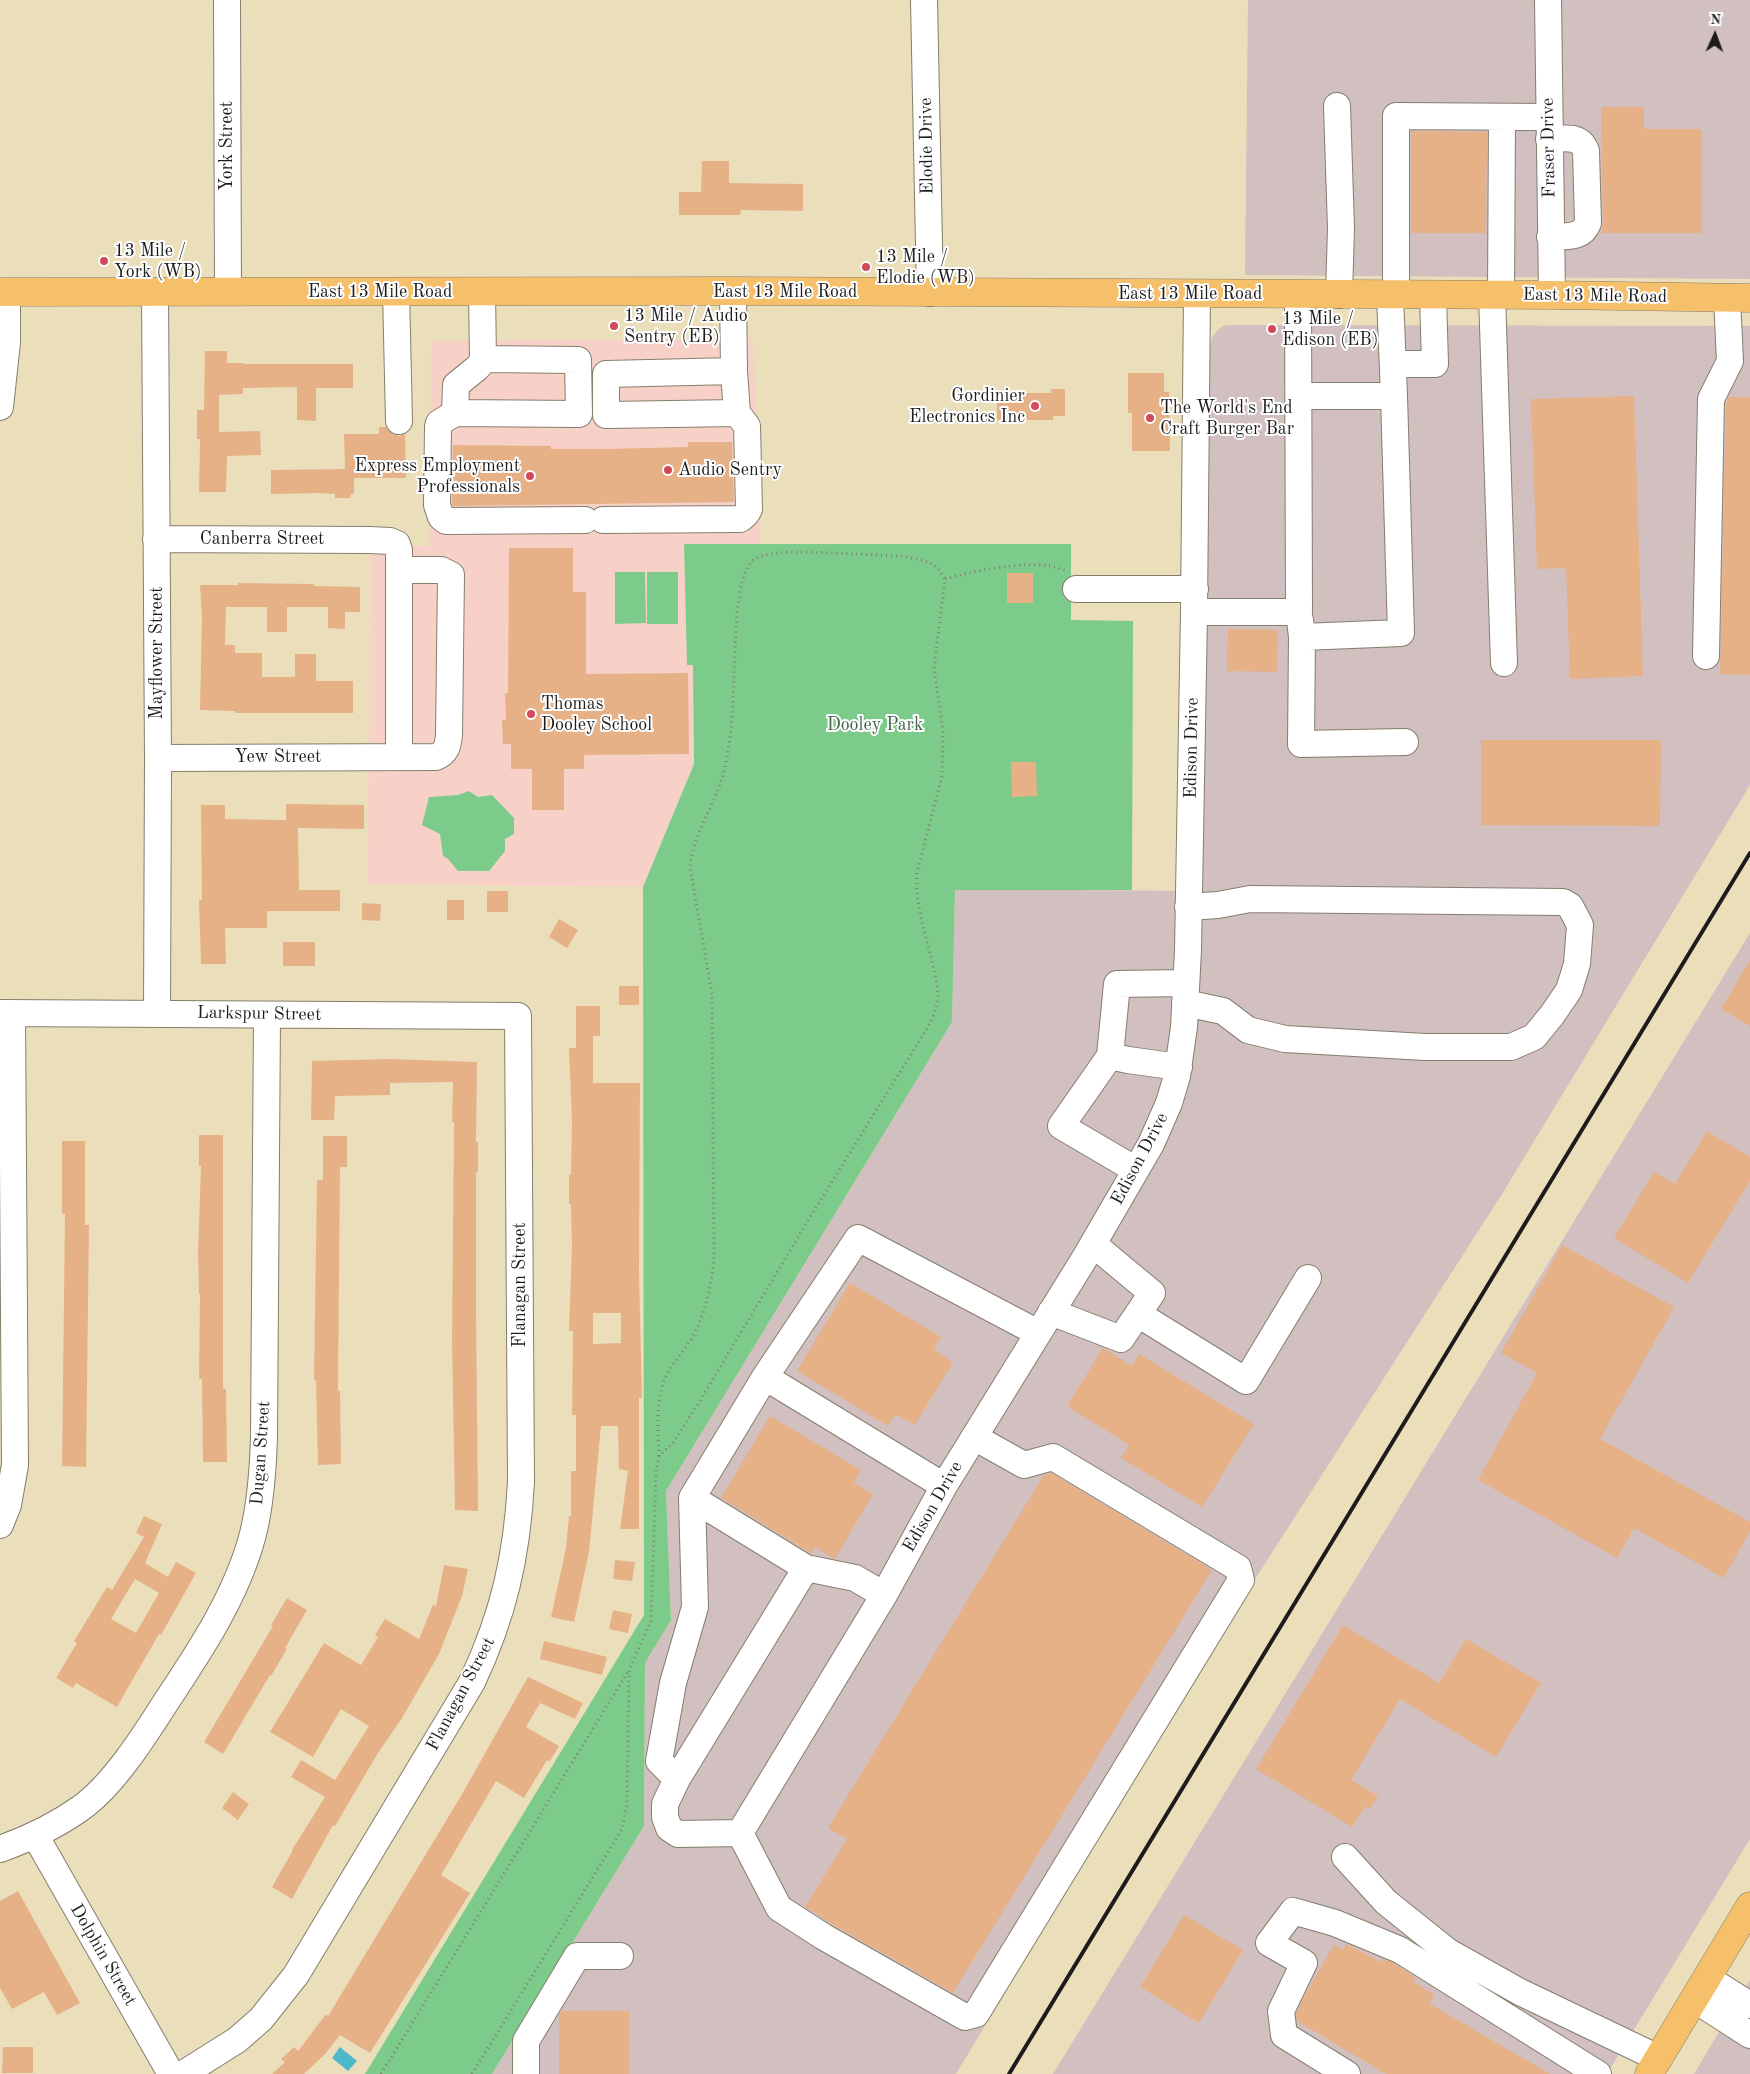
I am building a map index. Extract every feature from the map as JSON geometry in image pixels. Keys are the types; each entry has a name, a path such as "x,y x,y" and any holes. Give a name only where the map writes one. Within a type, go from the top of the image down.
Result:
{"main road":[{"name":"East 13 Mile Road","path":"3,292 733,291 1552,295 1739,298"},
{"path":"1654,2066 1750,1906"}],"street":[{"name":"York Street","path":"227,0 228,292"},
{"name":"Elodie Drive","path":"924,0 930,293"},
{"name":"Fraser Drive","path":"1548,0 1548,128 1552,295"},
{"path":"1337,106 1341,229 1339,295"},
{"path":"1076,589 1195,601 1300,625 1401,633 1393,364 1396,116 1502,117 1548,128 1579,140 1584,144 1586,151 1588,223 1585,230 1578,235 1550,237"},
{"path":"1502,117 1496,295 1504,663"},
{"path":"483,359 578,360 579,414 455,413 439,423 437,505 441,517 446,521 740,519 747,514 749,509 747,426 737,413 734,371 733,291"},
{"path":"0,407 7,342 3,292"},
{"name":"Mayflower Street","path":"155,292 158,758 157,1013"},
{"path":"396,292 399,421"},
{"path":"455,413 456,385 477,368 483,359 482,292"},
{"name":"Edison Drive","path":"740,1833 884,1594 944,1486 1093,1244 1151,1144 1169,1103 1179,1067 1186,993 1195,601 1197,294"},
{"path":"1298,294 1300,744 1405,742"},
{"path":"1393,364 1435,364 1433,295"},
{"path":"1706,656 1712,399 1730,361 1739,298"},
{"path":"734,371 606,374 606,415 737,413"},
{"path":"1299,396 1394,396"},
{"name":"Canberra Street","path":"156,539 390,541 397,544 399,550 399,570"},
{"path":"399,570 399,757"},
{"name":"Yew Street","path":"158,758 436,757 445,751 448,745 451,575 441,570 399,570"},
{"path":"1136,1170 1061,1126 1110,1056 1117,984 1186,993 1223,1011 1248,1030 1286,1039 1425,1047 1511,1047 1534,1037 1552,1015 1569,990 1577,964 1580,925 1570,906 1563,902 1250,899 1218,905 1188,907"},
{"path":"0,1525 8,1505 15,1465 6,1013"},
{"name":"Larkspur Street","path":"6,1013 518,1016"},
{"name":"Dugan Street","path":"0,1849 35,1835 82,1808 113,1777 142,1739 218,1618 238,1576 252,1536 260,1500 264,1436 267,1015"},
{"name":"Flanagan Street","path":"183,2074 237,2040 261,2019 296,1975 463,1697 484,1657 504,1603 516,1545 521,1482 518,1016"},
{"path":"1110,1056 1179,1067"},
{"path":"677,1779 659,1761 673,1683 695,1607 692,1498 766,1377 858,1238 1045,1323 1121,1339 1152,1293 1093,1244"},
{"path":"1138,1314 1246,1381 1308,1278"},
{"path":"766,1377 944,1486"},
{"path":"806,1568 677,1779 665,1804 665,1817 669,1828 678,1834 740,1833 779,1908 824,1938 965,2018 976,2014 1241,1580 1238,1568 1053,1457 1024,1465 974,1437"},
{"path":"692,1498 806,1568 855,1578 884,1594"},
{"name":"Dolphin Street","path":"35,1835 171,2074"},
{"path":"1346,1857 1386,1902 1447,1951 1654,2066"},
{"path":"1347,2074 1284,2035 1281,2011 1304,1963 1269,1944 1292,1911 1335,1923 1400,1950 1598,2074"},
{"path":"526,2074 526,2041 576,1956 620,1956"},
{"path":"1701,1988 1750,2005"},
{"path":"1701,1988 1750,2035"}],"path":[{"path":"381,2074 629,1670 651,1621 656,1472 659,1456 659,1408 663,1386 670,1369 690,1341 699,1323 707,1298 714,1260 712,994 690,867 697,832 724,772 732,710 738,612 744,569 754,560 766,555 803,553 882,555 914,558 935,566 945,579 934,668 943,732 942,776 917,873 916,888 918,907 936,980 938,996 936,1008 931,1022 779,1268 698,1404 673,1444 659,1456"},
{"path":"945,579 970,572 1012,566 1050,566 1077,571 1076,589"},
{"path":"472,2074 622,1829 627,1804 629,1670"}],"shaded area":[{"path":"1248,0 1750,0 1750,279 1245,275"},
{"path":"1223,326 1750,326 1750,785 1502,1194 1241,1601 956,2074 492,2074 644,1826 645,1663 671,1620 666,1491 952,1022 955,889 1203,891 1208,357 1212,338 1216,332"},
{"name":"Thomas Dooley School","path":"753,339 760,544 684,545 687,665 693,665 694,764 643,887 368,884 370,546 429,546 431,341"},
{"path":"1750,933 1750,1839 1607,2074 1053,2074"},
{"path":"1750,1980 1750,2074 1694,2074"}],"green space":[{"name":"Dooley Park","path":"684,544 1071,544 1071,620 1133,621 1132,890 955,890 952,1022 666,1491 671,1620 645,1663 644,1826 492,2074 365,2074 644,1615 643,887 694,764 693,665 687,665"},
{"path":"615,572 645,572 646,623 615,624"},
{"path":"647,572 678,572 678,624 647,624"},
{"path":"469,791 478,797 492,795 514,818 514,834 505,839 505,851 489,871 458,871 443,856 440,834 422,825 429,797 458,795"}],"water":[{"path":"340,2047 357,2061 348,2071 332,2058"}],"building":[{"path":"1601,107 1644,107 1644,129 1702,129 1702,233 1601,233 1603,223"},
{"path":"1411,131 1487,132 1486,233 1411,233"},
{"path":"702,161 729,161 729,183 803,184 803,211 741,210 740,215 679,215 679,192 701,192"},
{"path":"205,351 227,351 227,363 353,364 353,388 316,388 316,421 297,420 297,387 243,388 243,394 219,395 219,432 260,431 261,455 227,456 226,492 199,492 200,439 197,439 197,410 204,410"},
{"path":"1128,373 1164,373 1164,392 1169,392 1170,451 1132,451 1132,413 1128,413"},
{"path":"1051,389 1065,389 1065,416 1053,416 1053,420 997,420 997,398 1022,398 1022,393 1051,393"},
{"path":"1634,396 1643,676 1570,679 1566,568 1537,569 1531,399"},
{"path":"1729,397 1750,397 1750,675 1720,674 1726,403"},
{"path":"379,427 386,427 392,434 399,436 405,434 406,478 354,478 354,494 351,494 350,498 335,498 335,494 320,493 271,494 271,470 345,469 344,434 379,434"},
{"path":"688,442 732,442 734,502 453,506 452,503 453,445 551,446 551,449 605,449 688,447"},
{"path":"509,548 573,548 573,592 586,592 586,674 688,673 689,754 584,755 584,769 564,769 564,810 532,810 532,769 511,769 511,744 503,744 502,720 506,720 505,693 508,693"},
{"path":"1007,573 1033,573 1033,603 1007,603"},
{"path":"238,583 360,587 360,612 345,612 345,629 328,628 328,607 287,607 287,632 267,632 267,607 226,607 225,645 235,645 235,653 262,653 262,677 295,677 295,654 316,654 316,681 353,681 353,713 235,713 235,711 200,710 202,617 200,585 238,585"},
{"path":"1228,629 1278,630 1277,672 1227,671"},
{"path":"1481,740 1661,740 1660,826 1481,825"},
{"path":"1011,762 1036,762 1037,796 1012,797"},
{"path":"286,804 364,805 364,829 298,828 299,890 340,890 340,911 267,911 267,928 225,928 226,964 201,964 199,900 202,900 201,805 225,805 225,819 286,820"},
{"path":"487,891 508,891 508,912 487,912"},
{"path":"447,900 464,900 464,920 447,920"},
{"path":"362,903 381,904 380,921 362,920"},
{"path":"559,919 578,930 567,948 549,937"},
{"path":"283,942 315,942 315,966 283,966"},
{"path":"1750,960 1750,1026 1721,1009"},
{"path":"619,986 639,986 639,1005 619,1005"},
{"path":"576,1006 600,1006 600,1036 593,1036 593,1083 640,1083 639,1271 642,1398 639,1398 639,1529 620,1529 628,1471 619,1469 618,1426 601,1426 589,1552 574,1622 551,1617 566,1548 569,1516 571,1516 571,1471 576,1471 576,1415 572,1415 573,1331 569,1331 572,1247 569,1174 571,1175 572,1120 569,1048 576,1048","holes":["593,1313 621,1313 621,1343 593,1344"]},
{"path":"390,1059 477,1062 476,1311 478,1511 455,1510 452,1341 453,1082 390,1083 390,1095 335,1096 334,1120 311,1120 312,1061"},
{"path":"1707,1131 1750,1157 1750,1181 1688,1283 1614,1238 1654,1172 1675,1184"},
{"path":"199,1135 223,1135 223,1389 226,1389 227,1462 203,1462 202,1379 199,1379 200,1294 198,1251 201,1166 199,1166"},
{"path":"323,1136 347,1136 347,1167 340,1167 338,1391 340,1391 341,1464 318,1465 316,1380 314,1380 317,1180 323,1180"},
{"path":"62,1141 85,1141 85,1225 89,1225 86,1467 62,1466 65,1214 62,1214"},
{"path":"1562,1245 1674,1307 1600,1439 1750,1522 1750,1531 1724,1578 1634,1528 1617,1558 1478,1480 1537,1373 1501,1353"},
{"path":"850,1283 941,1337 934,1349 953,1362 915,1425 895,1414 888,1426 797,1371"},
{"path":"1103,1348 1132,1366 1139,1354 1254,1424 1202,1507 1121,1458 1129,1445 1067,1406"},
{"path":"770,1416 861,1470 854,1483 873,1494 835,1559 815,1547 811,1553 721,1498"},
{"path":"1051,1473 1212,1570 953,1993 805,1907 847,1839 828,1828 1044,1475"},
{"path":"144,1516 162,1524 145,1563 168,1577 176,1562 196,1573 117,1707 76,1683 73,1688 56,1678 77,1643 74,1641 107,1587 112,1590 144,1537 136,1533","holes":["135,1579 159,1593 136,1633 111,1619"]},
{"path":"615,1560 635,1562 632,1581 613,1579"},
{"path":"444,1565 468,1569 462,1596 439,1654 402,1718 378,1753 335,1826 333,1825 292,1899 272,1887 292,1850 325,1797 291,1777 301,1760 335,1780 369,1726 341,1709 313,1757 270,1732 324,1643 361,1665 378,1637 375,1635 385,1619 419,1639 433,1605 436,1606"},
{"path":"287,1598 307,1610 285,1648 287,1649 223,1754 204,1742 273,1626 271,1625"},
{"path":"613,1610 632,1614 628,1633 609,1629"},
{"path":"1343,1625 1439,1683 1466,1639 1541,1683 1496,1757 1400,1699 1351,1780 1378,1796 1370,1809 1365,1806 1352,1827 1256,1769"},
{"path":"544,1641 607,1657 602,1675 540,1659"},
{"path":"528,1677 583,1703 575,1719 540,1703 526,1727 559,1746 550,1761 547,1760 524,1798 496,1781 441,1875 470,1893 370,2053 340,2035 325,2054 304,2074 272,2074 285,2062 281,2059 294,2047 298,2051 326,2014 328,2016 461,1796"},
{"path":"233,1792 249,1804 238,1820 222,1808"},
{"path":"18,1891 80,2003 57,2015 44,1992 12,2009 0,1988 0,1901"},
{"path":"1184,1915 1243,1950 1199,2023 1140,1987"},
{"path":"1346,1944 1381,1962 1383,1959 1393,1963 1415,1977 1413,1982 1434,1994 1430,2004 1550,2074 1386,2074 1297,2021 1296,2014 1306,1993 1334,1945 1343,1950"},
{"path":"562,2011 629,2011 629,2074 559,2074 559,2015"},
{"path":"3,2047 33,2047 33,2073 2,2073"}],"railway":[{"path":"1009,2074 1750,853"}],"place":[{"name":"13 Mile / York (WB)","path":"104,261"},
{"name":"13 Mile / Elodie (WB)","path":"866,267"},
{"name":"13 Mile / Audio Sentry (EB)","path":"614,326"},
{"name":"13 Mile / Edison (EB)","path":"1272,329"},
{"name":"Gordinier Electronics Inc","path":"1035,406"},
{"name":"The World's End Craft Burger Bar","path":"1150,418"},
{"name":"Audio Sentry","path":"668,470"},
{"name":"Express Employment Professionals","path":"530,476"},
{"name":"Thomas Dooley School","path":"531,714"}]}
